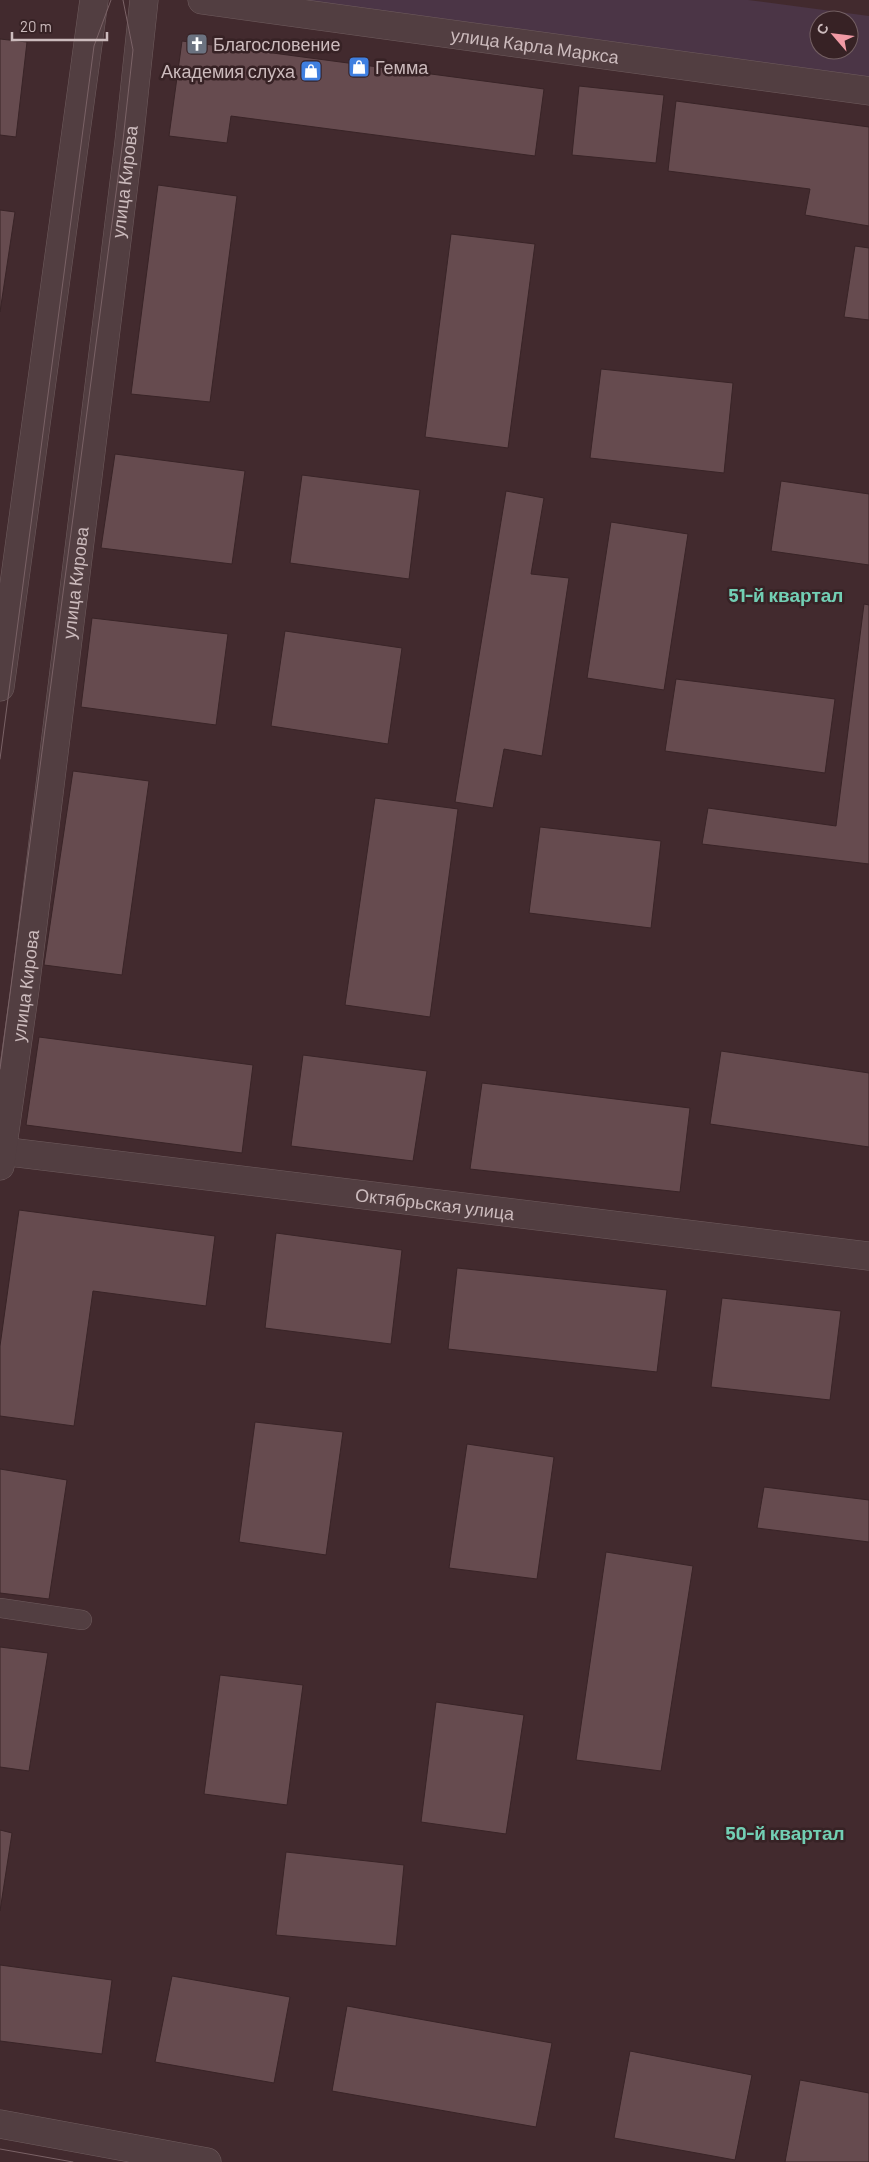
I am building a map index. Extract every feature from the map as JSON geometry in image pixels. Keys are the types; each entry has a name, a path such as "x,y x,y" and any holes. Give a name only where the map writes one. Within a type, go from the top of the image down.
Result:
{"street":[{"path":"0,687 94,0"},
{"name":"улица Кирова","path":"1,1156 26,979 128,152 144,0"},
{"name":"улица Карла Маркса","path":"202,0 869,91"},
{"name":"Октябрьская улица","path":"1,1156 869,1256"},
{"path":"0,2124 207,2162"}],"lane":[{"path":"0,1608 82,1620"}],"shaded area":[{"path":"252,0 748,0 824,10 809,10 809,60 859,60 859,15 869,16 869,81"}],"building":[{"path":"0,39 27,42 16,137 0,135"},
{"path":"182,41 544,89 535,156 231,116 227,143 169,136"},
{"path":"579,86 664,95 656,163 572,155"},
{"path":"676,101 869,127 869,226 805,215 810,189 668,171"},
{"path":"158,185 237,196 210,402 131,394"},
{"path":"0,210 15,212 0,312"},
{"path":"451,234 535,244 508,448 425,437"},
{"path":"855,246 869,248 869,320 844,317"},
{"path":"601,369 733,383 724,473 590,458"},
{"path":"115,454 245,471 232,564 101,548"},
{"path":"302,475 420,490 409,579 290,563"},
{"path":"781,481 869,494 869,565 771,551"},
{"path":"506,491 544,498 531,574 569,578 542,756 504,749 493,808 455,802"},
{"path":"611,522 688,534 664,690 587,678"},
{"path":"864,604 869,605 869,864 702,844 708,808 836,826"},
{"path":"92,618 228,634 216,725 81,707"},
{"path":"285,631 402,648 388,744 271,726"},
{"path":"676,679 835,699 825,773 665,751"},
{"path":"73,771 149,781 122,975 44,965"},
{"path":"375,798 458,809 430,1017 345,1005"},
{"path":"540,827 661,841 651,928 529,913"},
{"path":"39,1037 253,1065 242,1153 26,1125"},
{"path":"721,1051 869,1073 869,1147 710,1124"},
{"path":"303,1055 427,1071 413,1161 291,1146"},
{"path":"482,1083 690,1108 680,1192 470,1169"},
{"path":"19,1210 215,1236 206,1306 93,1291 74,1426 0,1416 0,1346"},
{"path":"276,1233 402,1250 391,1344 265,1328"},
{"path":"457,1268 667,1290 657,1372 448,1349"},
{"path":"722,1298 841,1311 830,1400 711,1387"},
{"path":"255,1422 343,1432 326,1555 239,1542"},
{"path":"467,1444 554,1457 537,1579 449,1568"},
{"path":"0,1469 67,1480 49,1599 0,1593"},
{"path":"764,1487 869,1500 869,1542 757,1528"},
{"path":"606,1552 693,1566 661,1771 576,1760"},
{"path":"0,1647 48,1653 29,1771 0,1767"},
{"path":"220,1675 303,1685 287,1805 204,1794"},
{"path":"436,1702 524,1715 506,1834 421,1822"},
{"path":"0,1830 12,1833 0,1911"},
{"path":"286,1852 404,1865 396,1946 276,1935"},
{"path":"0,1965 112,1980 102,2054 0,2041"},
{"path":"172,1976 290,1997 274,2083 155,2062"},
{"path":"347,2006 552,2043 536,2127 332,2091"},
{"path":"630,2051 752,2075 735,2160 614,2138"},
{"path":"800,2080 869,2093 869,2162 785,2162"}],"tram line":[{"path":"0,759 94,46 111,0"},
{"path":"0,1069 123,140 133,50 123,0"},
{"path":"0,2149 73,2162"}],"place":[{"name":"Благословение","path":"197,44"},
{"name":"Гемма","path":"359,67"},
{"name":"Академия слуха","path":"311,71"}],"district":[{"name":"51-й квартал","path":"786,594"},
{"name":"50-й квартал","path":"785,1832"}]}
